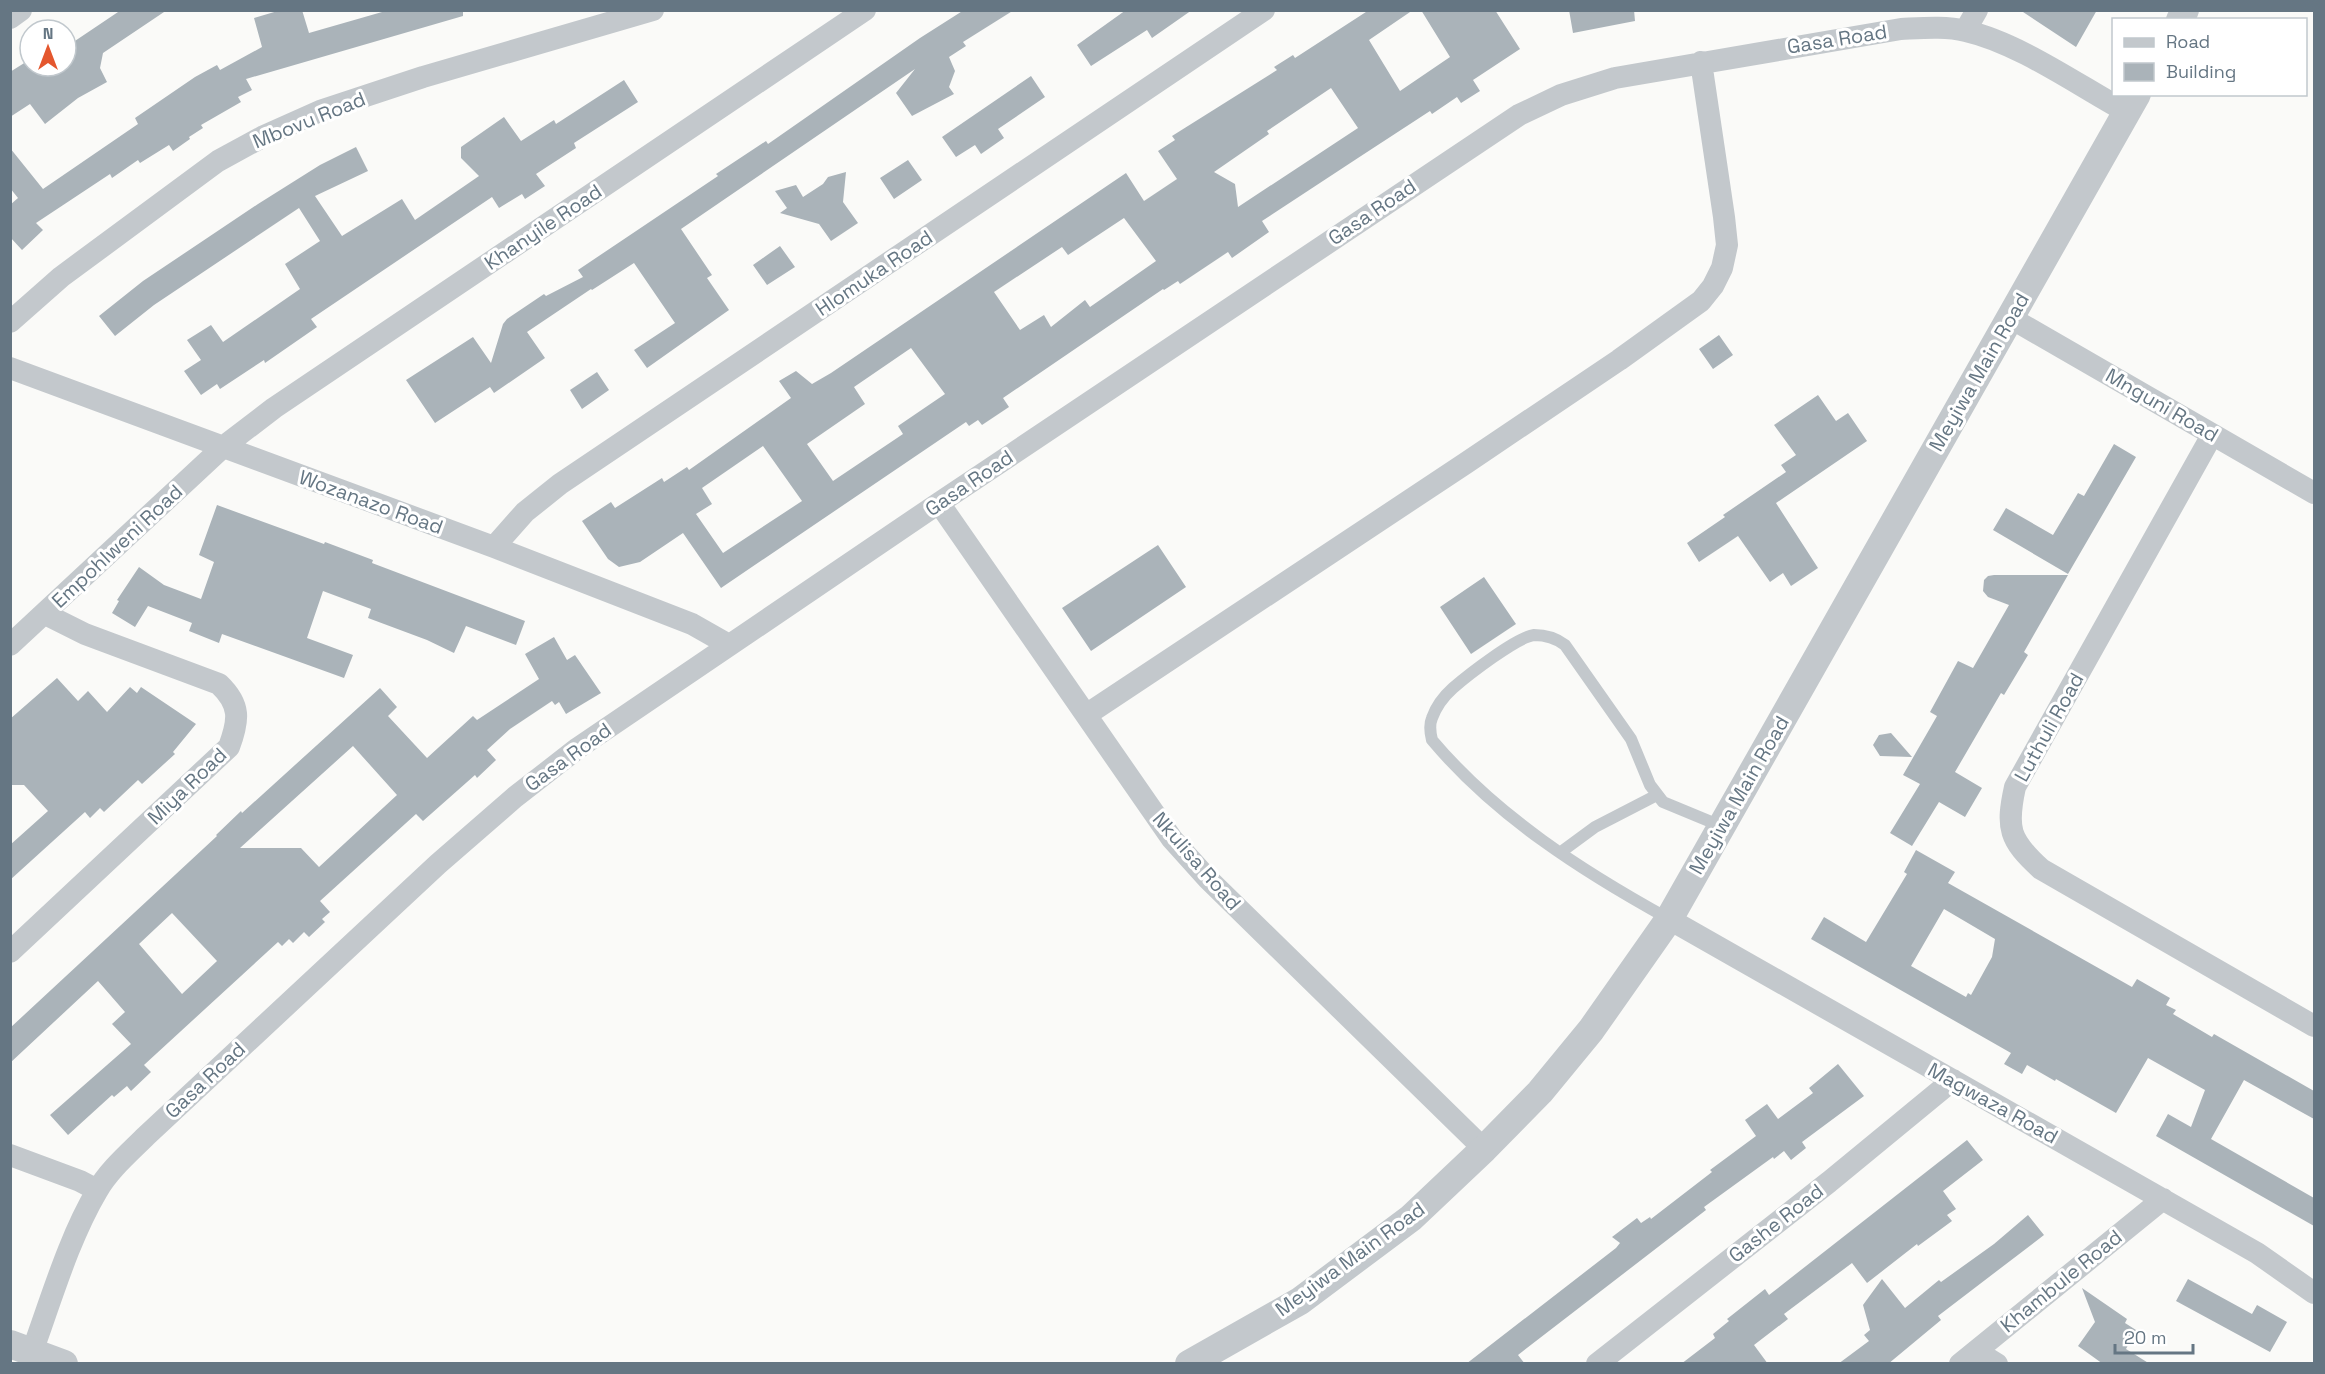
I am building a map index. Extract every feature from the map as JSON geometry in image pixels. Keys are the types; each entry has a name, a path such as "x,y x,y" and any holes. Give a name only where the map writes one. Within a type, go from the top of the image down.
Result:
{"street":[{"path":"10,18 21,10"},
{"name":"Mbovu Road","path":"10,322 60,277 218,161 264,136 320,111 423,77 653,10"},
{"name":"Hlomuka Road","path":"494,548 525,512 561,484 1264,10"},
{"path":"1965,31 1977,10"},
{"name":"Khanyile Road","path":"222,447 274,408 856,13"},
{"name":"Gasa Road","path":"21,1348 79,1225 98,1190 114,1168 154,1128 438,864 506,804 578,748 939,502 1519,115 1561,95 1615,78 1901,29 1941,28 1965,31 2017,51 2112,95"},
{"path":"1086,715 1619,360 1701,301 1713,286 1722,268 1727,245 1701,62"},
{"name":"Gasa Road","path":"2115,96 2132,104"},
{"name":"Meyiwa Main Road","path":"1189,1364 1300,1300 1411,1218 1540,1092 1591,1030 1669,919 2132,104"},
{"name":"Mnguni Road","path":"2009,317 2314,493"},
{"name":"Wozanazo Road","path":"10,368 692,624 729,645"},
{"name":"Luthuli Road","path":"2212,435 2015,787 2010,810 2011,830 2022,852 2041,869 2314,1026"},
{"name":"Empohlweni Road","path":"10,645 222,447"},
{"name":"Nkulisa Road","path":"939,502 1172,839 1208,879 1484,1149"},
{"name":"Miya Road","path":"10,952 229,747 237,726 236,713 230,695 219,684 85,634 45,614"},
{"name":"Magwaza Road","path":"1669,919 2258,1253 2314,1293"},
{"name":"Gashe Road","path":"1597,1364 1829,1182 1953,1080"},
{"path":"10,1155 81,1181 98,1190"},
{"name":"Khambule Road","path":"1968,1357 2163,1199"},
{"path":"21,1348 64,1364"},
{"path":"1968,1357 1997,1364"}],"lane":[{"path":"1669,919 1624,894 1502,811 1432,740 1430,720 1453,688 1516,641 1535,635 1556,639 1564,645 1630,739 1650,785 1663,802 1721,826"},
{"path":"1561,852 1595,827 1657,795"}],"building":[{"path":"121,10 167,10 103,53 100,68 107,82 78,98 45,124 30,104 10,117 10,72 18,67 18,78 78,78 78,39"},
{"path":"281,10 302,10 309,33 389,10 463,10 463,16 246,79 252,90 238,97 241,102 201,125 203,128 173,151 169,145 140,163 138,160 112,178 110,174 36,223 43,230 22,250 10,237 10,205 18,198 10,188 10,148 43,189 138,124 135,118 195,77 217,65 220,70 262,47 254,18"},
{"path":"964,10 1014,10 963,42 966,46 949,57 955,71 949,87 954,94 912,116 896,93 915,69 681,229 712,275 707,278 729,310 647,368 634,350 675,323 634,263 527,332 545,358 494,393 490,387 435,423 406,380 473,337 491,363 503,324 507,319 544,294 546,296 583,277 578,270 718,176 716,174 766,141 768,144"},
{"path":"1126,10 1192,10 1152,38 1147,30 1091,66 1077,45"},
{"path":"1369,10 1413,10 1369,40 1400,91 1450,57 1421,10 1495,10 1520,49 1473,80 1480,91 1461,103 1457,97 1432,114 1430,111 1361,156 1262,221 1269,232 1232,258 1228,252 1180,284 1178,281 1163,289 1003,398 1009,407 982,425 978,420 969,426 966,422 721,588 683,533 640,562 619,567 608,559 582,521 611,502 615,508 662,478 664,482 687,467 689,470 791,398 779,381 796,371 812,384 831,373 1126,173 1144,201 1177,179 1158,151 1175,140 1172,136 1277,70 1274,67 1293,55 1295,58","holes":["1331,88 1358,128 1238,207 1235,184 1214,172 1269,134 1267,131","1124,218 1156,261 1090,307 1085,300 1051,327 1044,315 1020,330 994,292 1062,247 1068,255","911,348 945,394 898,426 903,434 833,481 807,444 865,404 854,387","763,446 802,501 723,553 696,514 712,504 702,488"]},
{"path":"1569,10 1634,10 1635,21 1573,33"},
{"path":"2020,10 2097,10 2076,47"},
{"path":"1031,76 1045,97 998,129 1004,138 981,154 975,145 956,157 942,137"},
{"path":"624,80 638,102 574,143 576,148 536,174 545,186 525,199 522,194 499,208 492,197 311,319 317,327 265,363 264,360 220,389 217,384 201,395 184,371 201,360 187,340 211,325 223,342 300,289 285,264 320,241 299,208 154,305 115,336 99,316 143,281 258,204 320,165 356,147 368,171 315,196 342,236 402,199 415,220 479,176 461,158 461,147 504,117 521,141 554,120 556,124"},
{"path":"908,160 922,180 894,199 880,178"},
{"path":"846,172 843,202 858,223 831,241 819,224 780,213 787,208 775,191 796,185 803,197 823,184 828,177"},
{"path":"780,246 795,267 767,285 753,265"},
{"path":"1719,335 1733,355 1713,369 1699,349"},
{"path":"597,372 609,390 582,409 570,390"},
{"path":"1818,395 1836,421 1848,413 1867,441 1776,503 1818,568 1791,586 1783,573 1770,582 1738,536 1699,562 1687,543 1786,472 1781,465 1796,455 1774,425"},
{"path":"2114,444 2136,457 2068,574 1993,530 2006,508 2053,535 2078,493 2084,496"},
{"path":"217,505 373,560 372,563 525,621 516,645 466,626 454,653 427,640 368,618 371,609 323,591 307,638 353,655 344,678 222,634 219,643 189,631 192,623 148,606 135,627 112,613 119,601 117,600 139,567 164,585 201,599 214,562 199,555"},
{"path":"1158,545 1186,587 1091,651 1062,608"},
{"path":"1994,575 2068,575 2024,652 2028,655 2004,695 2001,693 1955,772 1982,788 1965,817 1939,802 1912,846 1890,833 1920,784 1903,775 1937,716 1930,712 1958,661 1973,668 2009,605 1988,597 1983,591 1984,580"},
{"path":"1484,577 1516,624 1471,654 1440,607"},
{"path":"554,637 567,660 575,655 601,693 566,714 559,702 555,705 552,701 510,729 487,750 496,760 477,778 475,775 423,821 416,814 320,901 330,912 322,919 325,922 309,937 304,932 293,943 289,939 282,946 278,942 144,1065 151,1072 131,1091 127,1086 114,1097 112,1095 68,1135 50,1115 131,1044 112,1024 125,1012 98,981 10,1063 10,1028 241,811 242,813 380,688 397,707 388,716 427,758 473,716 477,720 539,679 525,654","holes":["353,746 397,795 319,867 301,848 240,848","172,913 217,961 182,994 139,944"]},
{"path":"57,678 78,701 88,691 107,712 130,687 137,693 141,687 196,724 173,752 175,754 142,784 138,780 104,812 100,808 90,818 85,812 10,880 10,845 48,811 24,785 10,785 10,719"},
{"path":"1891,733 1912,757 1880,756 1873,745 1879,735"},
{"path":"1916,850 1955,872 1948,883 2132,987 2137,979 2170,998 2166,1005 2176,1010 2173,1014 2212,1037 2214,1034 2314,1091 2314,1119 2244,1080 2211,1139 2314,1198 2314,1226 2156,1136 2168,1114 2191,1127 2205,1090 2148,1058 2116,1113 2027,1065 2022,1074 2004,1064 2011,1053 1811,939 1824,917 1866,942 1907,874 1904,872","holes":["1944,909 1995,939 1992,957 1971,995 1968,993 1966,997 1911,966"]},
{"path":"1838,1064 1864,1096 1802,1142 1806,1148 1791,1160 1784,1151 1774,1159 1773,1157 1704,1207 1706,1210 1518,1355 1525,1364 1466,1364 1616,1248 1620,1243 1612,1237 1637,1218 1641,1223 1650,1217 1651,1219 1712,1172 1710,1170 1756,1136 1745,1120 1767,1104 1778,1119 1813,1093 1809,1088"},
{"path":"1967,1140 1983,1160 1943,1191 1956,1209 1947,1215 1952,1221 1918,1246 1917,1244 1867,1283 1852,1263 1784,1314 1788,1319 1754,1345 1768,1364 1681,1364 1715,1338 1713,1334 1729,1321 1727,1319 1765,1289 1769,1295"},
{"path":"2028,1215 2044,1235 1938,1316 1941,1320 1888,1364 1838,1364 1869,1341 1864,1335 1870,1330 1863,1305 1882,1279 1905,1308 1939,1280 1941,1282 1994,1244"},
{"path":"2188,1279 2252,1314 2257,1305 2287,1322 2270,1352 2176,1301"},
{"path":"2082,1288 2127,1319 2125,1323 2136,1330 2126,1349 2150,1364 2103,1364 2078,1346 2095,1322"}]}
